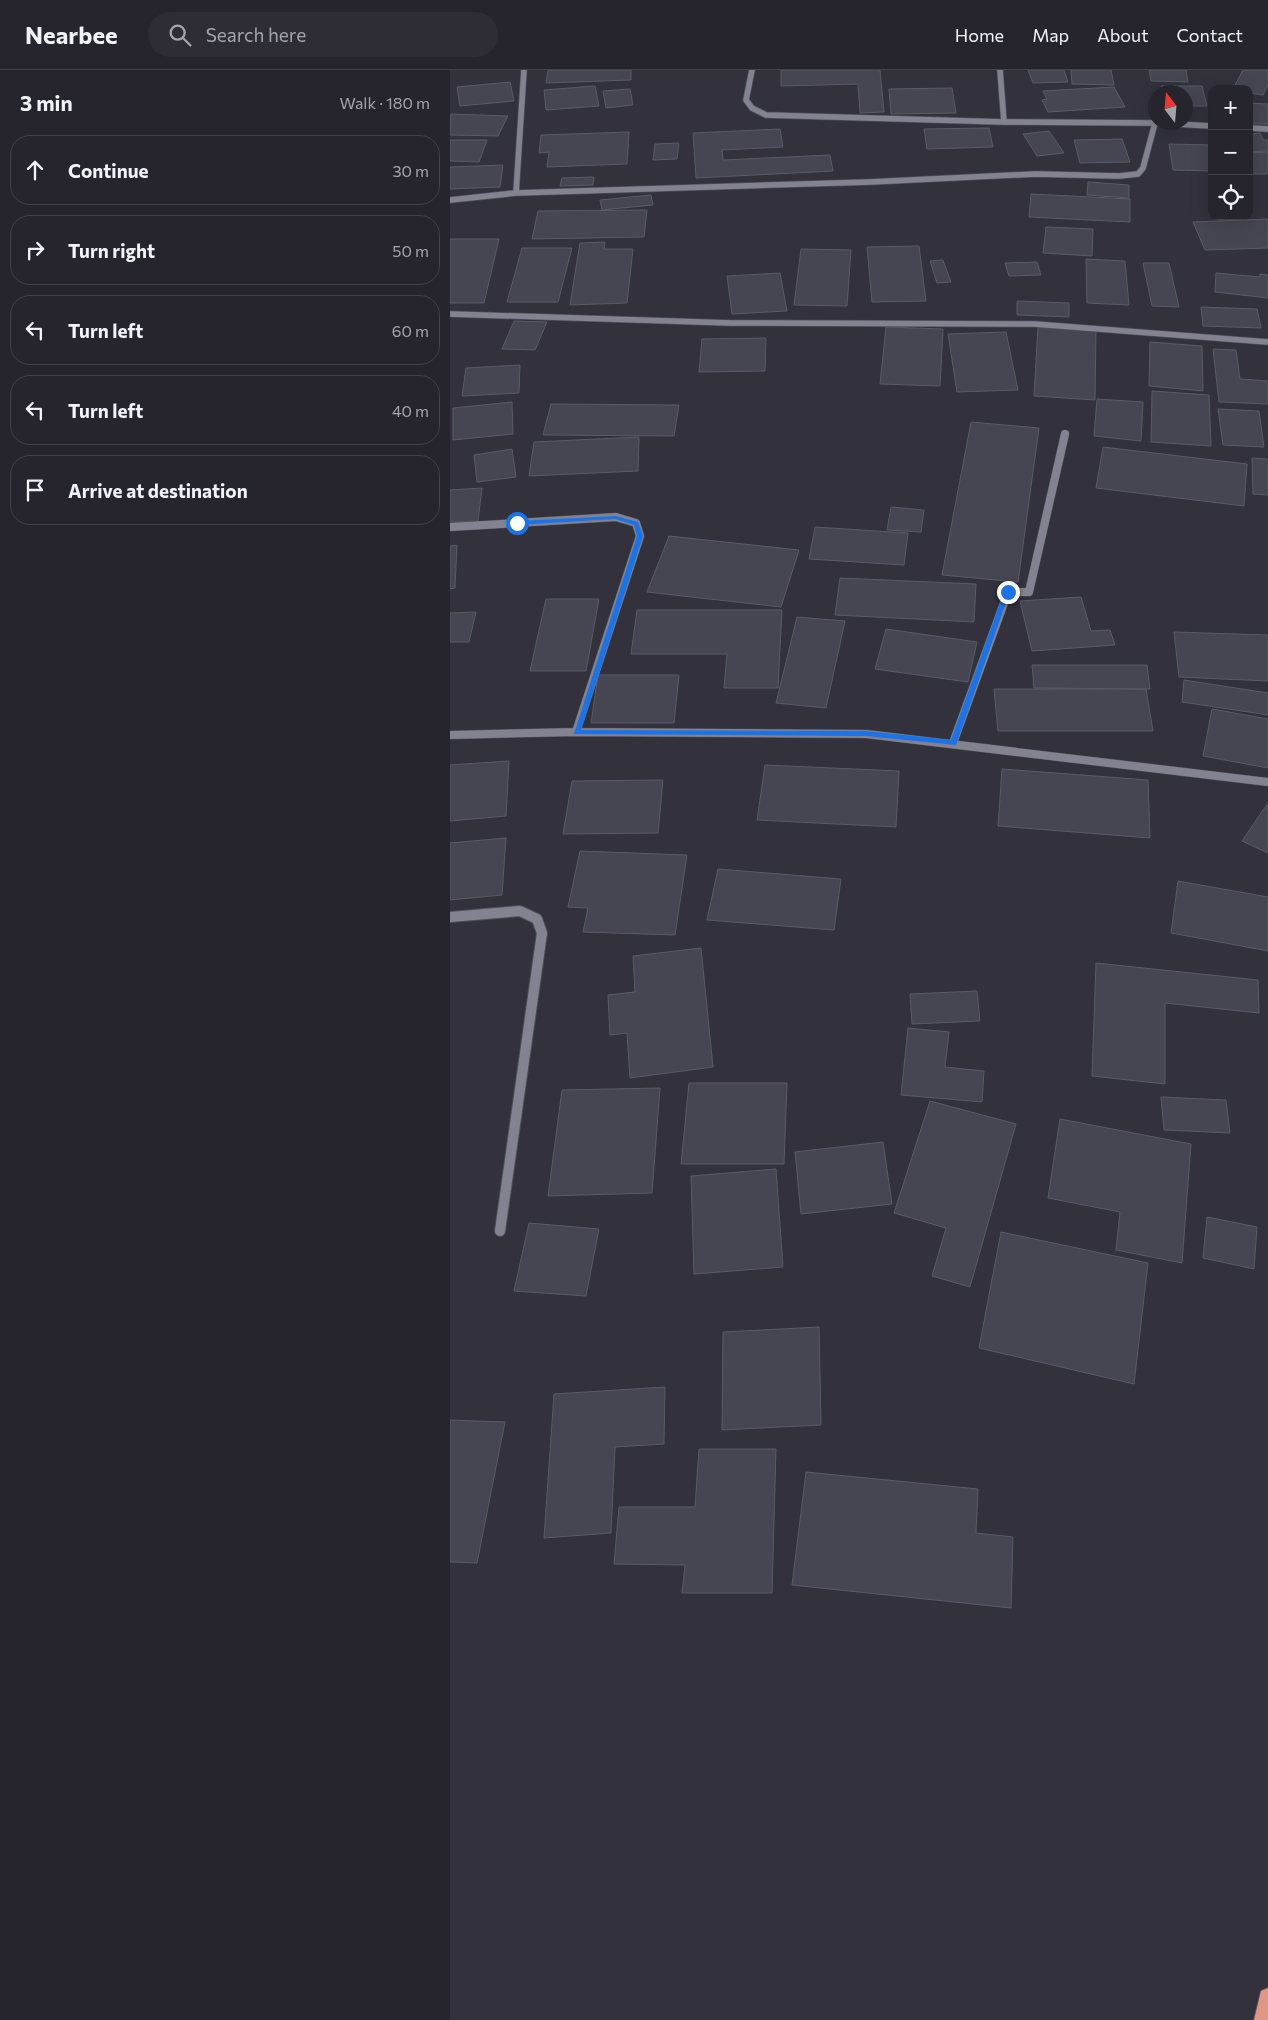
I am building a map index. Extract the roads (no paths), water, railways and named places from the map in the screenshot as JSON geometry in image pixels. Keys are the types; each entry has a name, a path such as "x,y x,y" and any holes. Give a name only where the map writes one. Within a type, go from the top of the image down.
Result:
{"highway":[{"path":"1264,2020 1268,1998"}],"street":[{"path":"516,193 524,70"},
{"path":"752,70 746,100 752,108 766,114 1004,122 1148,123"},
{"path":"1000,70 1004,122"},
{"path":"1193,125 1208,126"},
{"path":"1253,128 1268,129"},
{"path":"450,200 516,193 860,182 1035,174 1119,176 1138,174 1142,168 1153,130"},
{"path":"450,314 731,323 1034,324 1268,342"},
{"path":"953,743 1008,592 1028,592 1065,434"},
{"path":"450,527 616,517 636,524 640,536 576,732"},
{"path":"450,735 576,732 866,734 1268,782"},
{"path":"450,917 520,911 537,919 542,934 500,1231"}]}
